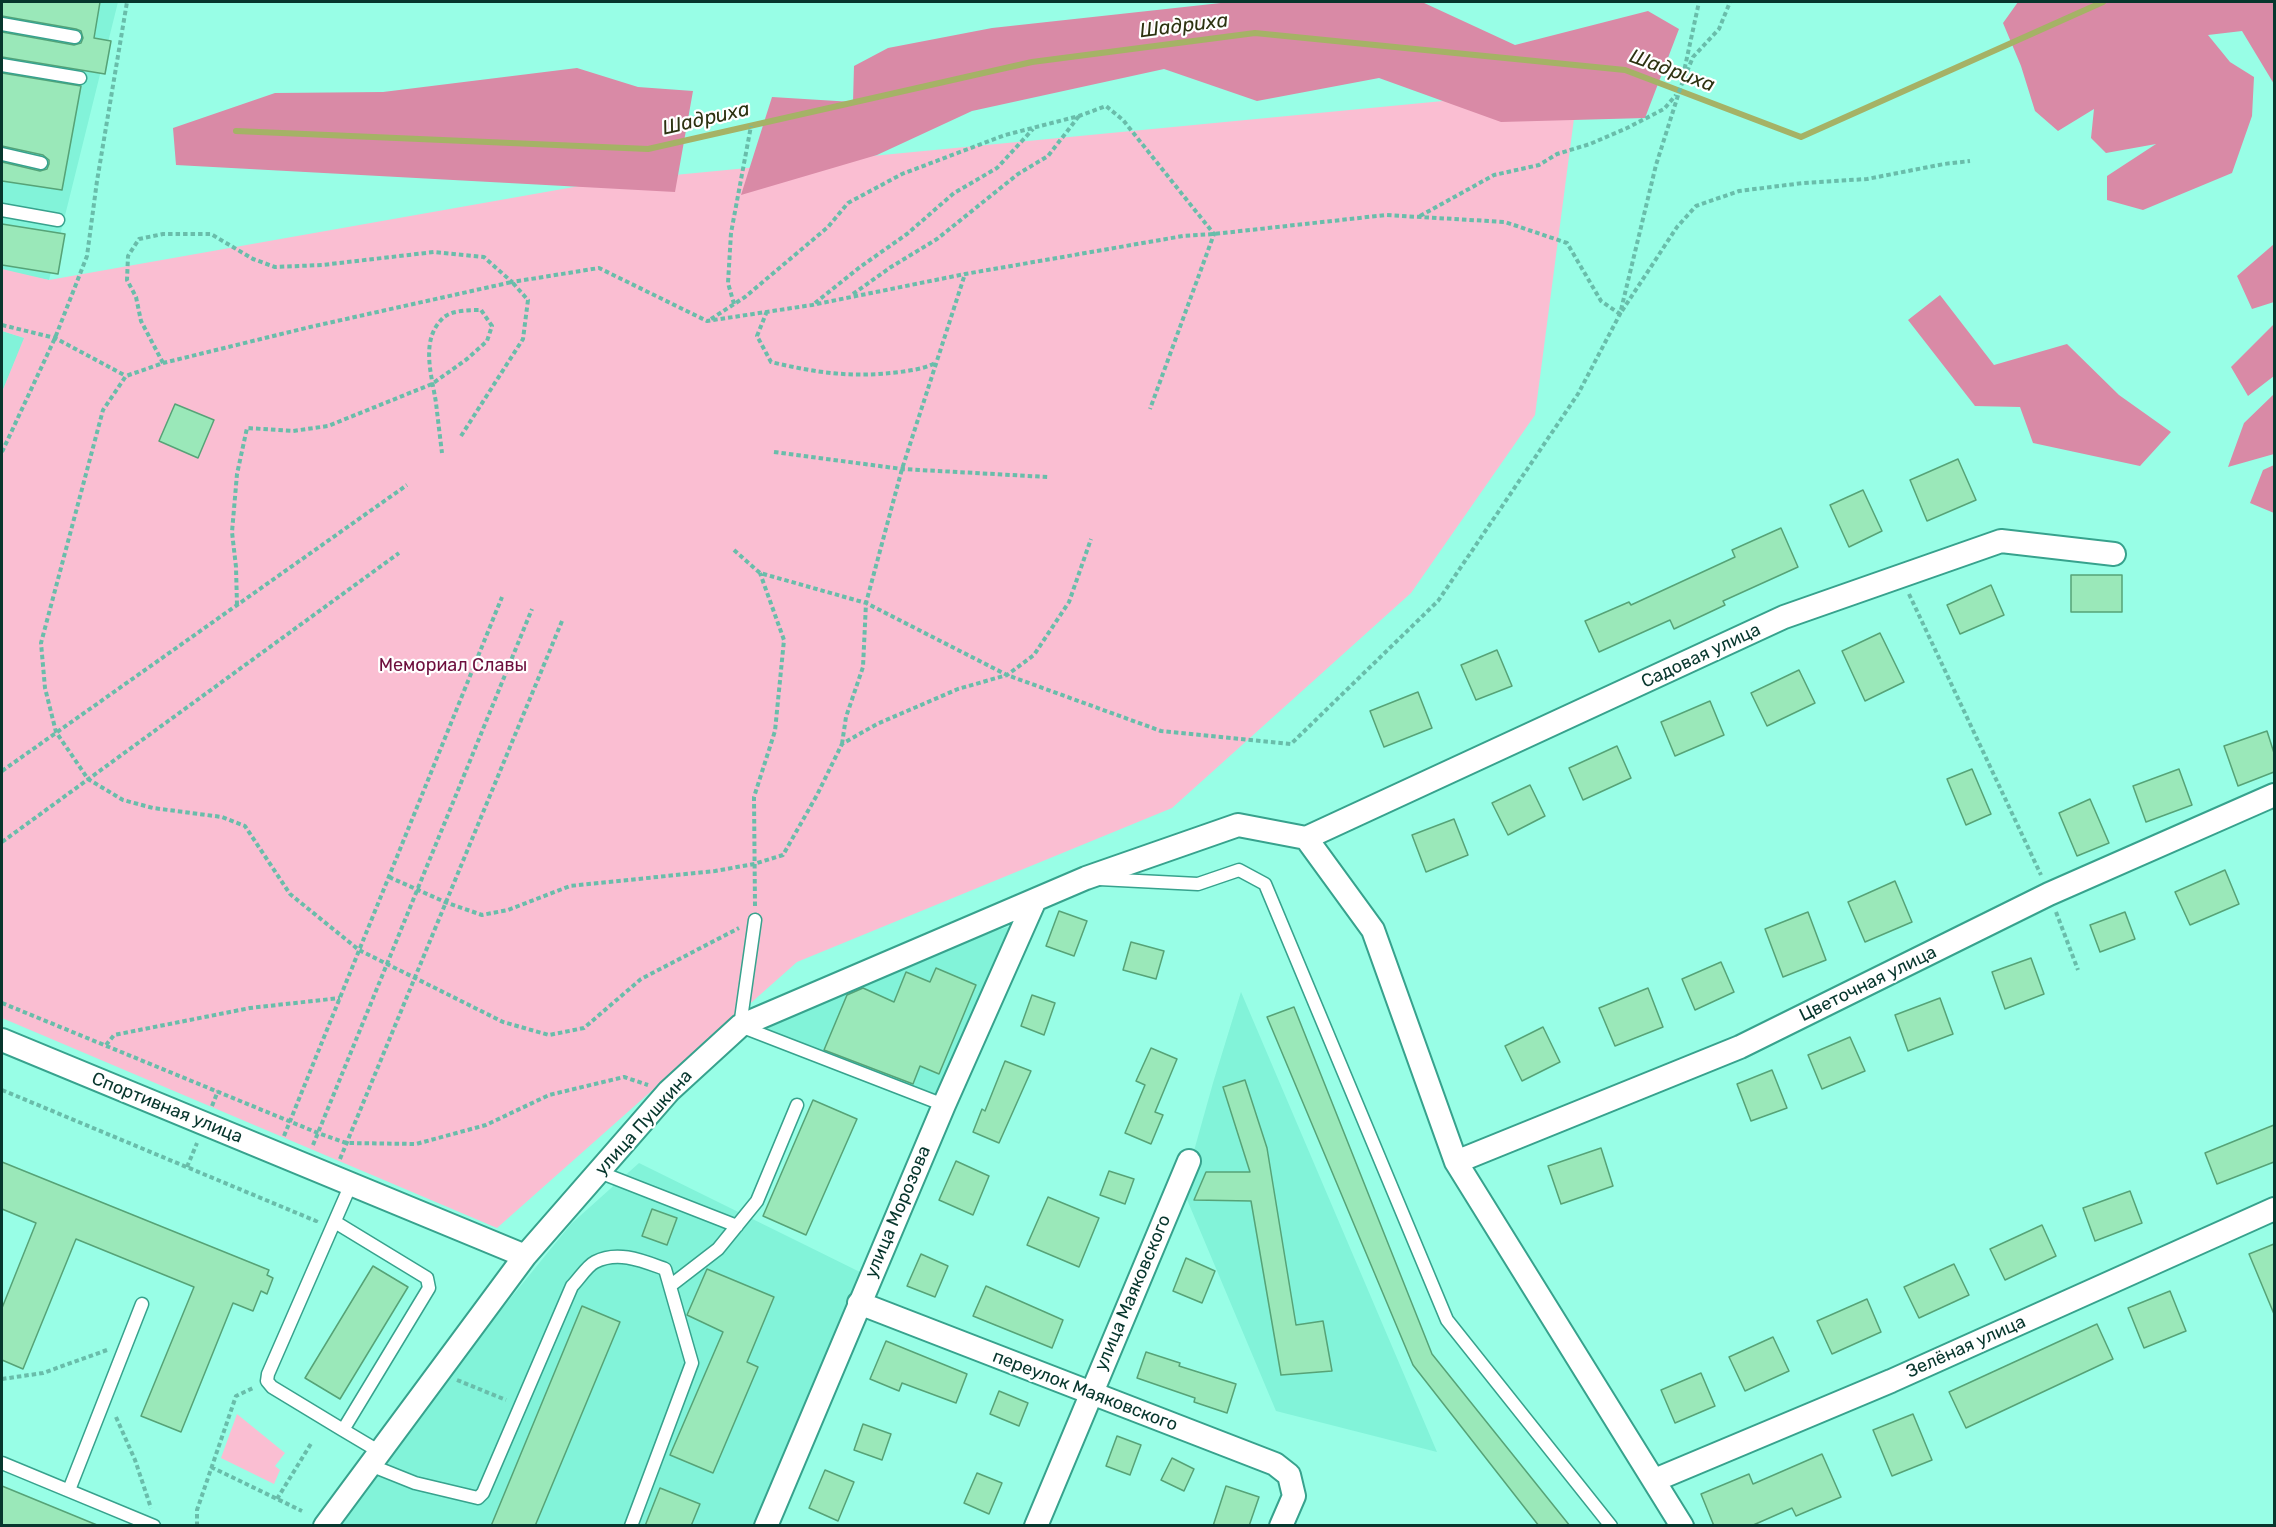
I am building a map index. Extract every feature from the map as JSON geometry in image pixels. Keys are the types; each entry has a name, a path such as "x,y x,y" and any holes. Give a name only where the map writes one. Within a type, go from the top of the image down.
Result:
{"street":[{"name":"Садовая улица","path":"1306,838 1784,617 2001,541 2114,554"},
{"name":"Цветочная улица","path":"1456,1162 1740,1047 2049,894 2274,795"},
{"name":"улица Пушкина","path":"325,1526 525,1256 669,1091 740,1026 1086,878 1238,825 1306,838"},
{"path":"1306,838 1372,930 1456,1162 1682,1526"},
{"name":"улица Морозова","path":"766,1526 859,1302 1035,900"},
{"name":"Спортивная улица","path":"2,1040 525,1256"},
{"name":"улица Маяковского","path":"1036,1526 1189,1161"},
{"name":"Зелёная улица","path":"1654,1480 1891,1381 2274,1209"},
{"name":"переулок Маяковского","path":"859,1302 1275,1464 1289,1475 1294,1496 1281,1526"}],"lane":[{"path":"2,24 75,37"},
{"path":"2,64 81,78"},
{"path":"2,154 41,163"},
{"path":"2,210 58,220"},
{"path":"1086,878 1198,884 1239,870 1265,884 1447,1320 1611,1526"},
{"path":"755,920 740,1026 944,1106"},
{"path":"670,1286 718,1250 757,1201 797,1105"},
{"path":"599,1172 737,1226"},
{"path":"342,1180 335,1222 268,1374 267,1381 272,1387 343,1430 375,1459 416,1483 478,1498 483,1493 572,1286 594,1263 609,1258 634,1258 665,1269 692,1363 631,1526"},
{"path":"335,1222 427,1278 429,1282 429,1288 343,1430"},
{"path":"69,1490 142,1304"},
{"path":"2,1462 69,1490 153,1520"}],"path":[{"path":"2,452 55,338 87,256 127,2"},
{"path":"1620,314 1656,165 1681,86 1699,2"},
{"path":"1681,86 1693,57 1719,29 1730,2"},
{"path":"1418,217 1494,174 1539,165 1557,154 1590,144 1627,128 1664,109 1679,93"},
{"path":"707,321 734,304 828,228 848,203 902,174 1005,135 1079,116 1106,106 1123,120 1214,234"},
{"path":"850,296 937,239 1018,174 1048,156 1079,116"},
{"path":"734,304 728,283 731,233 750,126"},
{"path":"812,305 907,234 954,193 997,168 1034,128"},
{"path":"734,550 760,573 866,603 1007,675 1161,731 1292,744 1438,601 1578,394 1620,314 1677,227 1696,206 1739,191 1803,183 1867,179 1970,161"},
{"path":"760,573 784,640 775,731 754,797 755,920 641,979 585,1028 549,1035 503,1022 359,950 290,894 245,826 222,817 153,808 123,800 88,779 56,732 45,688 41,643 103,410 126,376 163,363 310,327 512,282 599,268 707,321 767,310 812,305 965,274 1183,236 1386,215 1505,222 1567,243 1601,301 1620,314"},
{"path":"163,363 141,321 136,297 127,280 128,256 139,239 163,234 211,234 253,259 275,267 322,265 434,252 484,257 528,300 524,339 461,436"},
{"path":"1150,409 1214,234"},
{"path":"389,877 445,902 482,915 508,910 570,886 716,871 754,864 783,855 817,795 842,744 846,717 863,666 866,603 903,469 965,274"},
{"path":"237,605 232,532 237,474 247,428 293,431 328,426 432,384 467,359 487,341 492,326 481,310 466,310 443,317 435,328 428,354 432,384 442,453"},
{"path":"767,310 757,336 771,362 815,373 872,376 927,368 936,363"},
{"path":"2,325 55,338 126,376"},
{"path":"774,452 903,469 1048,477"},
{"path":"2,771 407,485"},
{"path":"842,744 877,724 958,689 1007,675 1034,655 1069,602 1091,539"},
{"path":"2,842 399,553"},
{"path":"1901,576 2049,894 2078,970"},
{"path":"277,1153 502,597"},
{"path":"304,1165 531,609"},
{"path":"342,1180 346,1143 562,621"},
{"path":"106,1045 114,1035 148,1028 250,1008 340,998"},
{"path":"2,1003 346,1143 416,1144 486,1125 549,1095 624,1077 669,1091"},
{"path":"2,1090 316,1221 320,1210"},
{"path":"2,1379 43,1373 127,1343"},
{"path":"196,1526 197,1510 236,1396 267,1381"},
{"path":"474,1387 520,1406"},
{"path":"106,1396 135,1460 153,1520"},
{"path":"277,1499 312,1442"},
{"path":"211,1467 302,1511"}],"shaded area":[{"path":"2,2 118,2 49,280 2,271"},
{"path":"1230,2 1422,2 1515,45 1648,11 1679,29 1645,118 1501,122 1379,78 1257,101 1164,69 972,111 877,155 741,195 772,97 853,102 854,66 888,48 992,28"},
{"path":"2018,2 2274,2 2274,84 2242,31 2208,35 2230,62 2254,77 2252,116 2232,173 2143,210 2107,200 2107,176 2156,144 2106,153 2091,138 2094,109 2058,131 2035,111 2021,66 2003,23"},
{"path":"577,68 638,87 693,91 675,192 176,165 173,128 275,93 383,92"},
{"path":"2274,244 2274,302 2252,309 2237,276"},
{"path":"1940,295 1994,365 2067,344 2119,395 2171,432 2140,466 2033,443 2020,407 1975,406 1908,320"},
{"path":"2274,324 2274,376 2248,396 2231,367"},
{"path":"2,331 25,338 2,392"},
{"path":"2274,394 2274,454 2228,467 2244,423"},
{"path":"2274,465 2274,513 2250,503 2263,470"},
{"path":"1013,926 934,1104 752,1028 941,943"},
{"path":"1241,992 1437,1452 1276,1411 1183,1190"},
{"path":"639,1163 864,1274 766,1525 335,1526 474,1343 571,1224"}],"green space":[{"name":"Мемориал Славы","path":"1578,88 1535,415 1411,593 1172,808 797,962 497,1228 2,1018 2,392 24,338 2,331 2,269 49,280 602,182"},
{"path":"237,1414 285,1453 275,1466 280,1470 274,1484 221,1458"}],"building":[{"path":"2,2 100,2 94,38 111,41 105,74 2,57 2,32 74,45 81,43 83,38 81,31 76,29 2,16"},
{"path":"2,73 81,86 62,190 2,181 2,162 40,171 47,169 49,160 43,155 2,146"},
{"path":"2,224 65,234 58,274 2,265"},
{"path":"175,404 214,420 198,458 159,441"},
{"path":"1958,459 1976,500 1927,521 1910,480"},
{"path":"1863,490 1882,531 1849,547 1830,505"},
{"path":"1781,528 1798,567 1723,601 1725,605 1674,629 1670,620 1599,652 1585,621 1629,602 1631,605 1735,557 1732,550"},
{"path":"2071,575 2122,575 2122,612 2071,612"},
{"path":"1991,585 2004,615 1960,634 1947,605"},
{"path":"1880,633 1904,682 1865,701 1842,651"},
{"path":"1497,650 1512,686 1476,700 1461,665"},
{"path":"1799,670 1815,703 1767,726 1751,693"},
{"path":"1418,692 1432,728 1384,747 1370,711"},
{"path":"1710,701 1724,735 1675,756 1661,722"},
{"path":"2267,731 2274,753 2274,772 2238,786 2224,746"},
{"path":"1617,746 1631,778 1583,800 1569,768"},
{"path":"1972,769 1991,814 1966,825 1947,779"},
{"path":"2179,769 2192,805 2146,822 2133,786"},
{"path":"1530,785 1545,816 1508,835 1492,803"},
{"path":"2090,799 2109,843 2077,856 2059,813"},
{"path":"1454,819 1468,855 1426,872 1412,835"},
{"path":"2225,870 2239,904 2190,925 2175,892"},
{"path":"1895,881 1912,922 1865,942 1848,902"},
{"path":"1059,911 1087,921 1074,956 1046,946"},
{"path":"1808,912 1826,960 1783,977 1765,929"},
{"path":"2125,912 2135,939 2100,952 2090,925"},
{"path":"1131,942 1164,951 1156,979 1123,970"},
{"path":"2031,958 2044,994 2005,1009 1992,972"},
{"path":"1721,962 1734,992 1695,1010 1682,979"},
{"path":"936,968 976,985 939,1074 920,1066 913,1084 824,1050 847,995 863,988 894,1002 906,972 930,982"},
{"path":"1648,988 1663,1027 1615,1046 1599,1008"},
{"path":"1032,995 1055,1003 1044,1035 1021,1026"},
{"path":"1940,998 1953,1034 1908,1051 1895,1015"},
{"path":"1294,1007 1432,1354 1570,1526 1539,1526 1413,1365 1267,1017"},
{"path":"1543,1027 1560,1062 1522,1081 1505,1046"},
{"path":"1850,1037 1865,1071 1822,1089 1808,1055"},
{"path":"1151,1048 1177,1059 1155,1112 1163,1115 1151,1144 1125,1133 1145,1085 1136,1081"},
{"path":"1005,1061 1031,1071 999,1143 973,1132 982,1109 985,1111"},
{"path":"1772,1070 1787,1108 1751,1121 1737,1084"},
{"path":"1245,1080 1267,1148 1296,1325 1323,1321 1332,1371 1281,1375 1251,1201 1194,1200 1206,1172 1250,1172 1223,1087"},
{"path":"813,1100 857,1119 806,1235 763,1216"},
{"path":"2274,1125 2274,1162 2217,1184 2205,1153"},
{"path":"1601,1148 1613,1186 1561,1204 1548,1166"},
{"path":"956,1161 989,1176 973,1215 939,1200"},
{"path":"2,1162 269,1270 267,1275 273,1278 267,1294 261,1291 253,1311 233,1303 181,1432 141,1416 194,1287 76,1239 23,1369 2,1360 2,1308 36,1223 2,1209"},
{"path":"1109,1171 1134,1179 1125,1204 1100,1195"},
{"path":"2130,1191 2142,1223 2095,1241 2083,1208"},
{"path":"1048,1197 1099,1218 1079,1267 1027,1245"},
{"path":"652,1209 677,1218 667,1245 642,1236"},
{"path":"2042,1225 2056,1256 2005,1280 1990,1249"},
{"path":"2274,1244 2274,1314 2249,1254"},
{"path":"921,1254 948,1266 935,1297 907,1286"},
{"path":"1186,1258 1215,1271 1202,1303 1173,1291"},
{"path":"1954,1264 1969,1295 1919,1318 1904,1287"},
{"path":"373,1266 408,1287 340,1399 305,1378"},
{"path":"707,1269 774,1297 747,1362 758,1367 713,1473 670,1455 723,1332 687,1315"},
{"path":"986,1286 1063,1320 1052,1348 973,1316"},
{"path":"2170,1291 2186,1331 2144,1348 2128,1308"},
{"path":"1867,1299 1881,1332 1832,1354 1817,1321"},
{"path":"582,1306 620,1322 535,1526 491,1526"},
{"path":"2097,1324 2113,1359 1966,1428 1949,1392"},
{"path":"1773,1337 1789,1371 1745,1391 1729,1357"},
{"path":"886,1341 967,1374 956,1403 902,1383 899,1391 870,1379"},
{"path":"1146,1352 1180,1363 1179,1366 1236,1384 1227,1413 1194,1402 1195,1398 1137,1378"},
{"path":"1701,1373 1715,1406 1675,1423 1661,1390"},
{"path":"999,1391 1028,1403 1019,1426 990,1414"},
{"path":"1913,1414 1932,1460 1892,1476 1873,1430"},
{"path":"863,1424 891,1434 882,1460 854,1450"},
{"path":"1117,1436 1141,1445 1130,1475 1106,1466"},
{"path":"1822,1454 1841,1497 1796,1516 1792,1508 1751,1526 1714,1526 1701,1494 1749,1474 1753,1484"},
{"path":"1172,1458 1194,1469 1184,1491 1161,1480"},
{"path":"825,1470 854,1482 838,1521 809,1508"},
{"path":"977,1473 1002,1483 989,1514 964,1503"},
{"path":"2,1486 97,1525 97,1526 2,1526"},
{"path":"1226,1486 1259,1497 1249,1526 1213,1526"},
{"path":"660,1488 700,1504 691,1526 645,1526"}],"waterway":[{"name":"Шадриха","path":"236,131 648,149 1032,62 1255,33 1625,70 1801,137 2103,2"}]}
